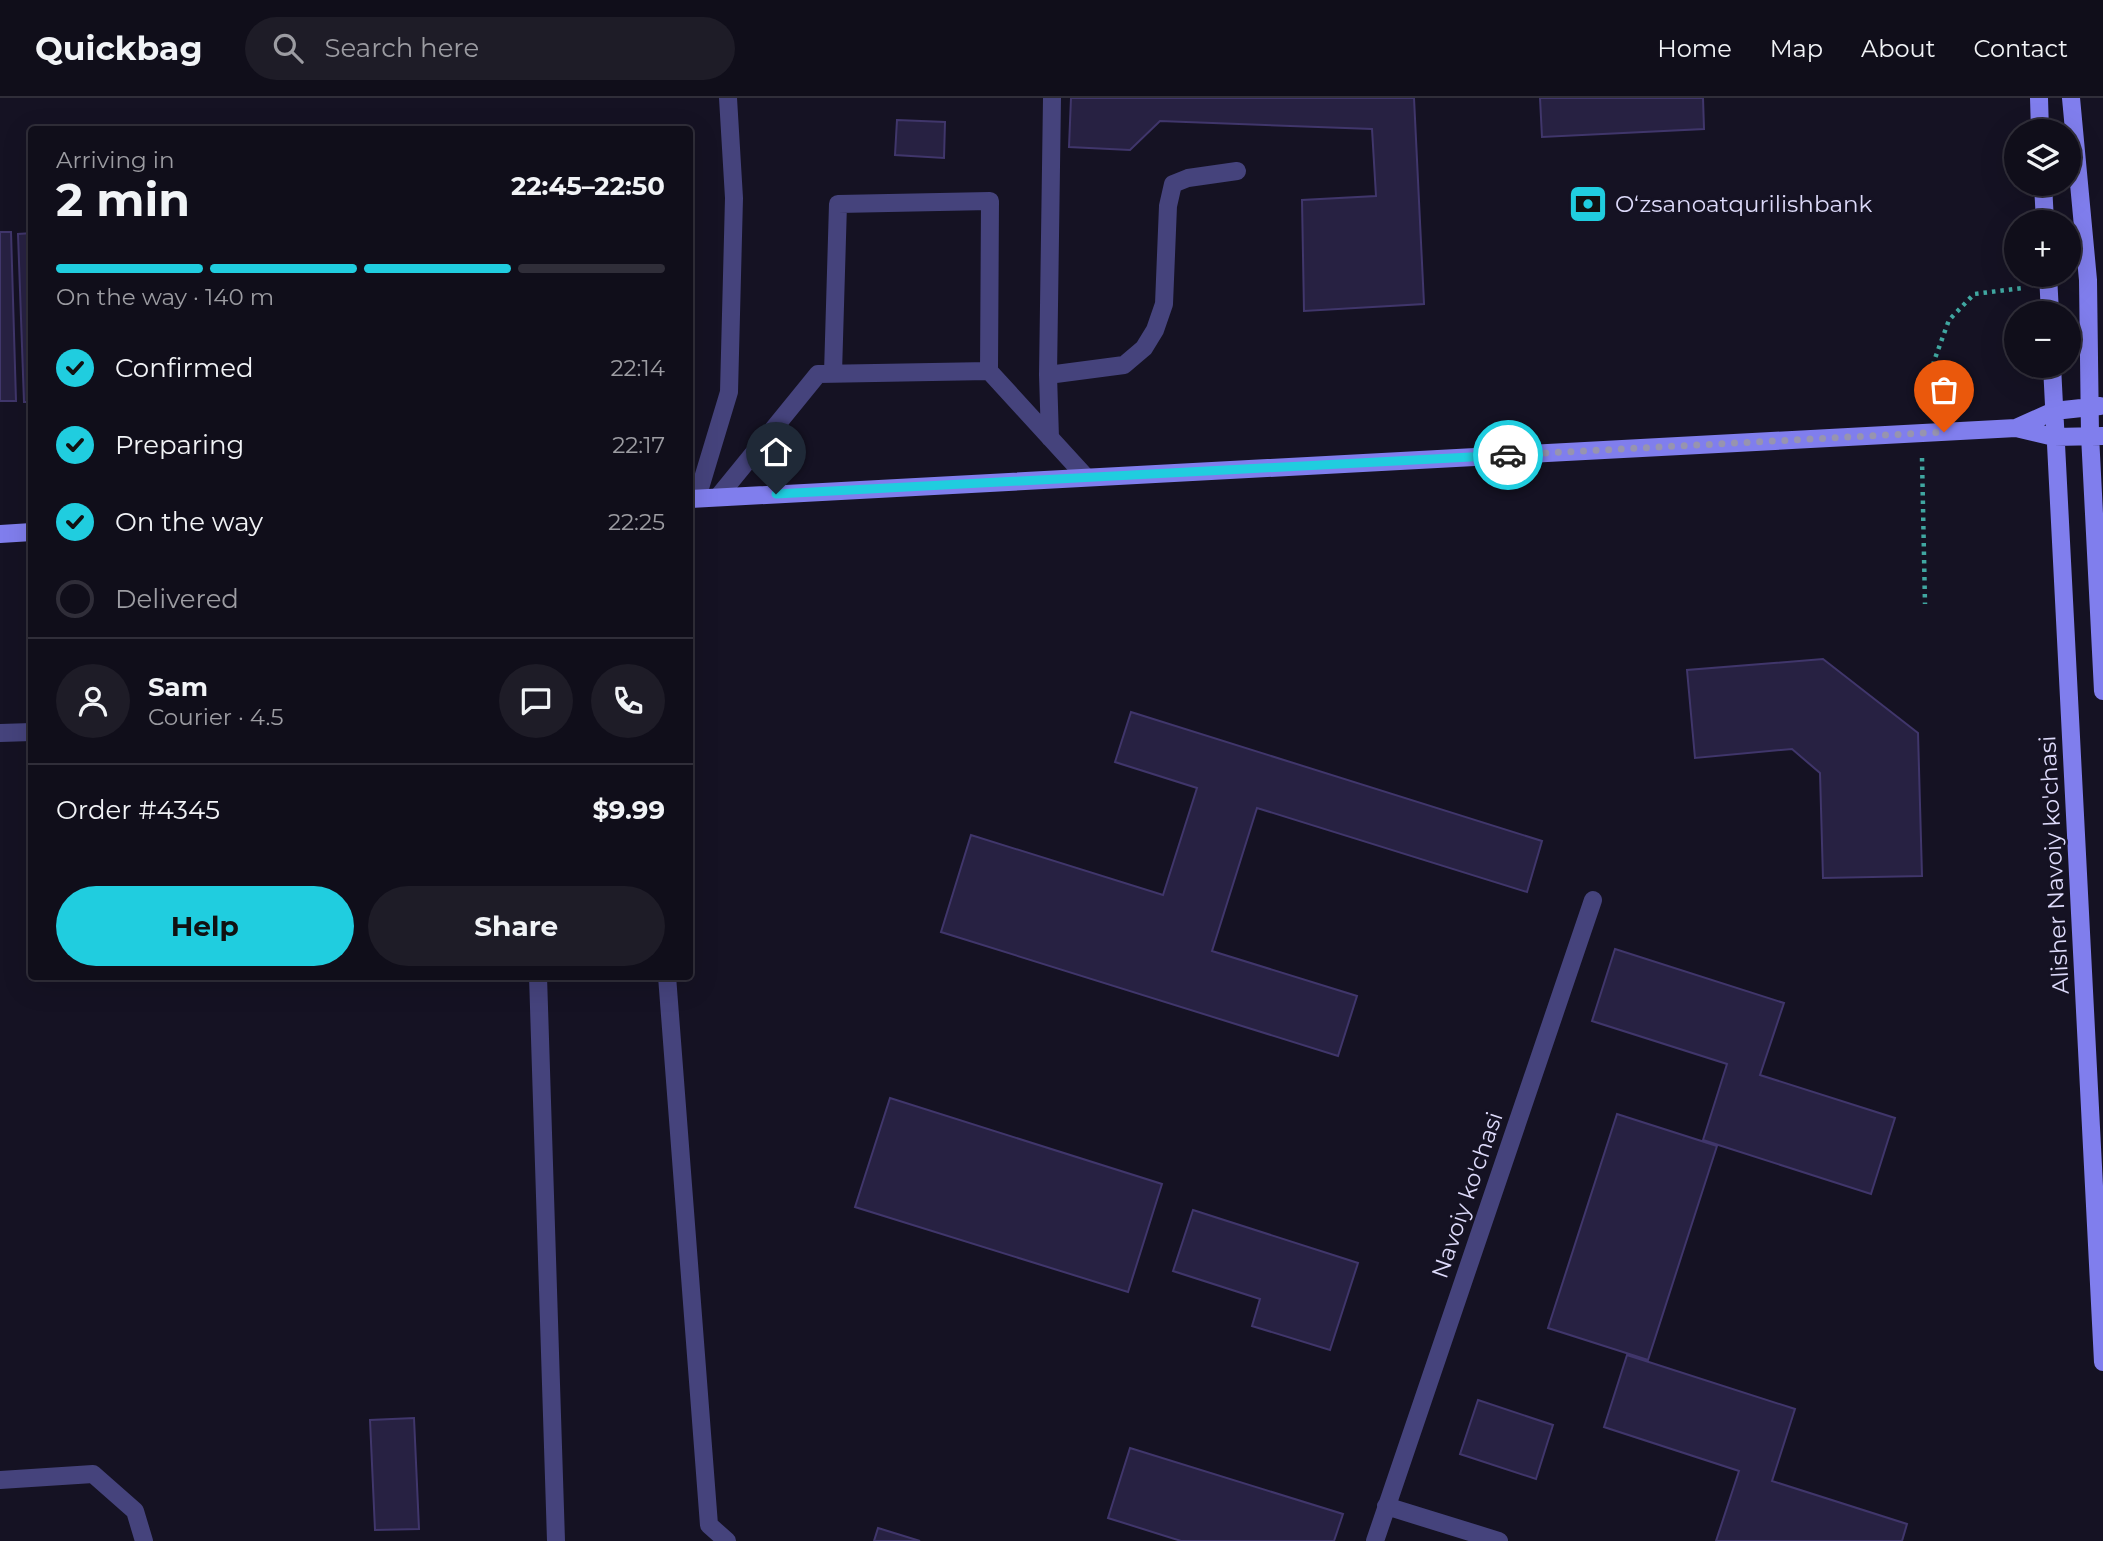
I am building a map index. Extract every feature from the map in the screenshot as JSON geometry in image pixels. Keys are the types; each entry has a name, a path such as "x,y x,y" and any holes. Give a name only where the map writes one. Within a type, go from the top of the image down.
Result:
{"main road":[{"path":"2039,98 2040,119"},
{"path":"2071,98 2097,406 2103,691"},
{"name":"Alisher Navoiy ko'chasi","path":"2053,378 2101,1277 2103,1362"},
{"path":"2016,428 2054,411 2097,406"},
{"path":"693,498 2016,428 2054,437 2097,436"},
{"path":"0,534 28,532"}],"street":[{"path":"693,498 729,392 734,198 729,98"},
{"path":"1050,438 1048,374 1052,98"},
{"path":"1048,374 1124,365 1144,348 1155,330 1164,304 1168,206 1173,184 1188,178 1237,170"},
{"path":"833,373 838,204 990,201 989,371 1086,477"},
{"path":"718,497 818,374 989,371"},
{"path":"0,733 28,732"},
{"name":"Navoiy ko'chasi","path":"1375,1541 1593,900"},
{"path":"538,980 556,1541"},
{"path":"667,980 709,1525 727,1541"},
{"path":"0,1480 93,1474 135,1511 144,1541"},
{"path":"1387,1506 1499,1541"}],"building":[{"path":"1071,98 1414,98 1424,304 1304,311 1302,200 1376,196 1372,129 1160,121 1130,150 1069,147"},
{"path":"1540,98 1703,98 1704,129 1542,137"},
{"path":"897,120 945,122 944,158 895,155"},
{"path":"0,232 11,232 16,401 0,401"},
{"path":"28,233 28,402 24,402 18,234"},
{"path":"1823,659 1918,733 1922,876 1823,878 1820,773 1792,749 1695,758 1687,670"},
{"path":"1131,712 1542,841 1527,892 1257,808 1212,951 1357,996 1338,1056 941,932 971,835 1163,895 1197,788 1115,762"},
{"path":"1615,949 1784,1003 1760,1075 1895,1118 1871,1194 1703,1140 1727,1064 1592,1021"},
{"path":"890,1098 1162,1184 1128,1292 855,1207"},
{"path":"1617,1114 1717,1146 1648,1360 1548,1328"},
{"path":"1193,1210 1358,1263 1330,1350 1252,1326 1260,1299 1173,1271"},
{"path":"1627,1355 1795,1409 1772,1481 1907,1524 1902,1541 1716,1541 1739,1471 1604,1427"},
{"path":"1478,1400 1553,1425 1536,1479 1460,1454"},
{"path":"414,1418 419,1529 375,1530 370,1420"},
{"path":"1130,1448 1343,1514 1334,1541 1181,1541 1108,1518"},
{"path":"878,1528 920,1541 874,1541"}],"way so far":[{"path":"1508,455 1944,432"}],"place":[{"name":"Oʻzsanoatqurilishbank","path":"1588,204"}],"route":[{"path":"776,494 1508,455"}]}
